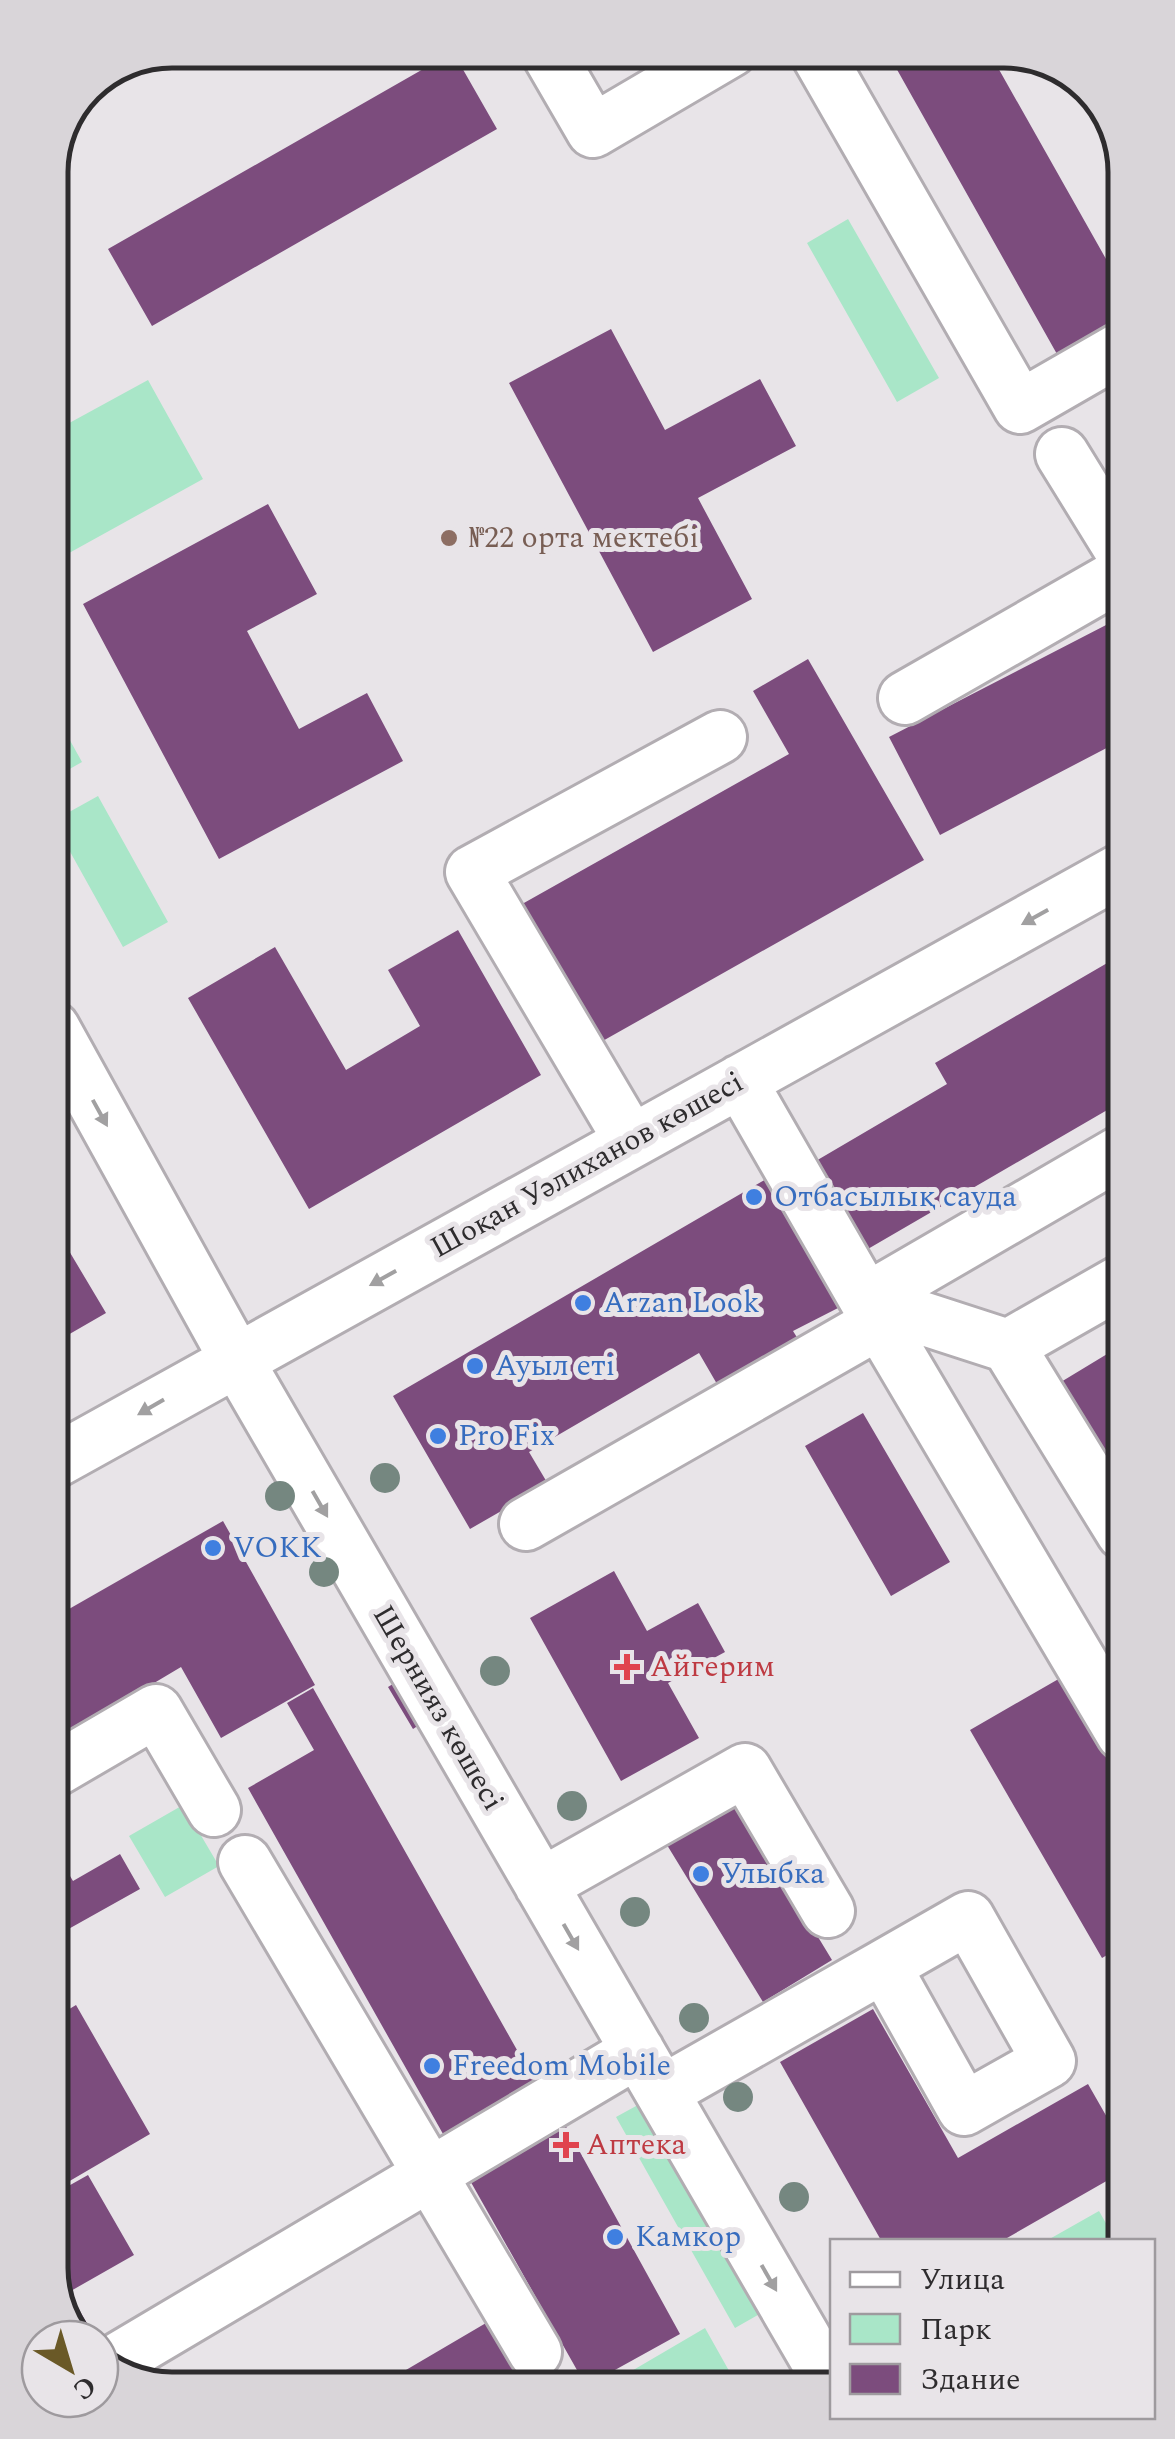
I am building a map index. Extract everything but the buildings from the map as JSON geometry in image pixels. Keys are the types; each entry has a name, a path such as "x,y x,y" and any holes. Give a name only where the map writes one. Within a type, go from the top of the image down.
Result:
{"street":[{"path":"556,67 593,130 701,68"},
{"path":"825,68 1020,407 1108,356"},
{"path":"1062,454 1108,529"},
{"path":"905,698 1108,582"},
{"path":"630,1141 472,872 720,737"},
{"name":"Шоқан Уәлиханов көшесі","path":"67,1454 1108,877"},
{"name":"Шернияз көшесі","path":"68,1054 236,1359 823,2372"},
{"path":"740,1081 1108,1709"},
{"path":"526,1524 1108,1161"},
{"path":"1008,1346 1108,1289"},
{"path":"873,1311 1008,1346 1107,1475"},
{"path":"67,1763 156,1711 214,1810"},
{"path":"541,1885 745,1770 828,1912"},
{"path":"244,1862 535,2352"},
{"path":"120,2357 428,2172 884,1966"}],"green space":[{"path":"848,219 939,378 897,402 807,243"},
{"path":"148,380 203,479 68,554 68,424"},
{"path":"68,736 82,762 68,770"},
{"path":"98,796 168,922 123,947 68,847 68,813"},
{"path":"183,1805 219,1866 165,1897 129,1836"},
{"path":"647,2100 765,2311 735,2328 616,2117"},
{"path":"1099,2211 1108,2227 1108,2239 1050,2239"},
{"path":"705,2328 730,2372 631,2372"}],"place":[{"name":"№22 орта мектебі","path":"449,538"},
{"name":"Отбасылық сауда","path":"754,1197"},
{"name":"Arzan Look","path":"583,1303"},
{"name":"Ауыл еті","path":"475,1366"},
{"name":"Pro Fix","path":"438,1436"},
{"name":"VOKK","path":"213,1548"},
{"name":"Айгерим","path":"627,1667"},
{"name":"Улыбка","path":"701,1874"},
{"name":"Freedom Mobile","path":"432,2066"},
{"name":"Аптека","path":"566,2145"},
{"name":"Камкор","path":"615,2237"}]}
